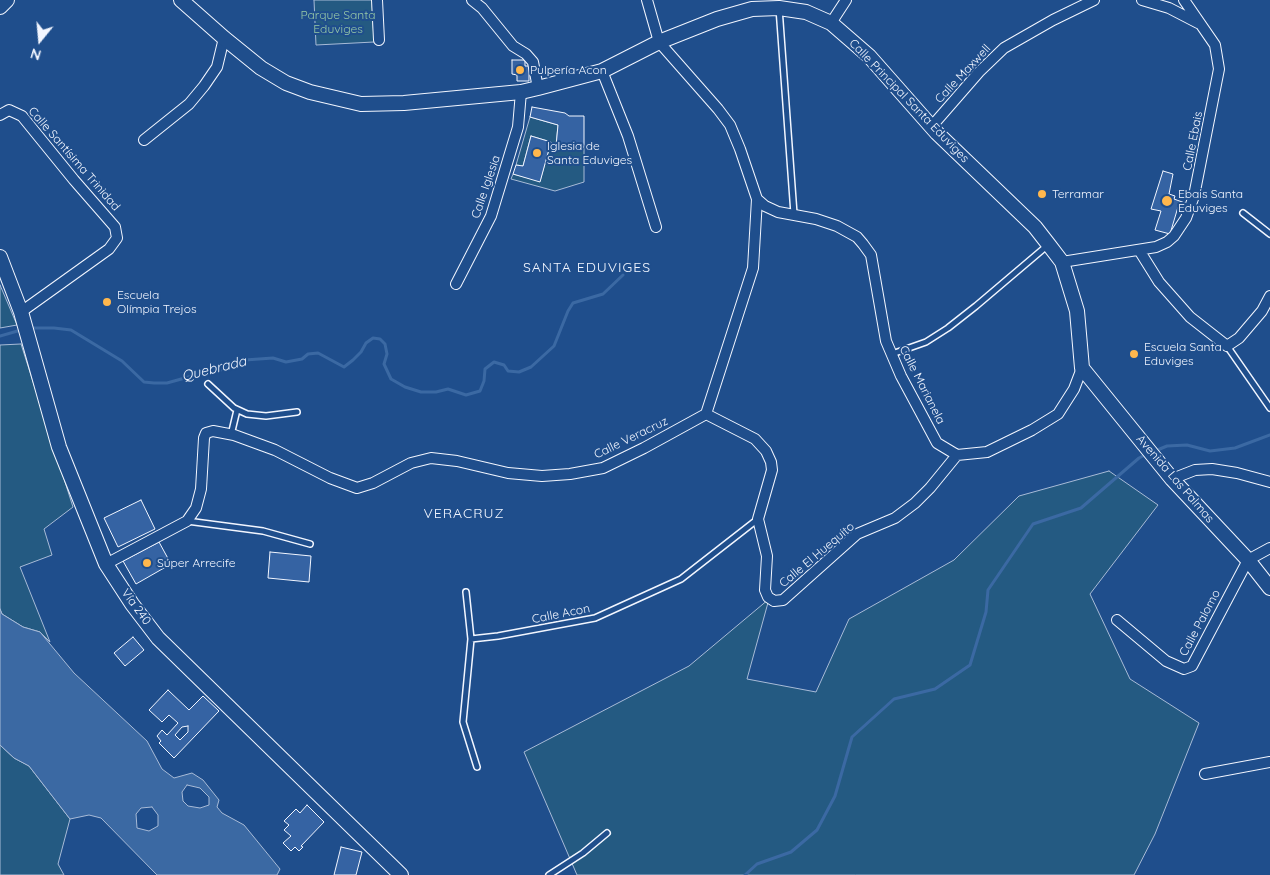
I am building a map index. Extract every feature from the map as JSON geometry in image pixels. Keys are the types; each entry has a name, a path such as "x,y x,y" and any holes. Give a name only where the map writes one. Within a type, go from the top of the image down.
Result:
{"street":[{"path":"0,7 7,0"},
{"name":"Calle Principal Santa Eduviges","path":"181,0 261,68 286,83 338,100 360,104 404,103 521,92 538,88 602,72 659,42 716,19 752,10 778,8 806,12 832,22 869,56 937,133 1034,227 1062,262 1077,311 1082,368"},
{"path":"377,0 379,40"},
{"path":"472,0 482,8 513,46 526,54 533,62 538,88"},
{"path":"647,0 659,42 730,125 758,199 753,268 706,414"},
{"path":"832,22 846,0"},
{"name":"Calle Maxwell","path":"932,126 979,72 1004,48 1053,20 1094,0"},
{"path":"1142,0 1169,8 1202,25"},
{"name":"Calle Ebais","path":"1062,262 1156,247 1174,236 1186,218 1194,196 1219,69 1215,45 1184,0"},
{"path":"144,140 188,104 204,86 218,67 224,38"},
{"path":"602,72 628,136 656,227"},
{"name":"Calle Iglesia","path":"456,284 491,216 518,128 521,92"},
{"name":"Calle Santísima Trinidad","path":"0,115 10,110 22,116 115,227 117,238 109,249 21,312"},
{"name":"Calle Marianela","path":"758,199 765,206 778,212 794,214 837,226 857,237 863,244 871,255 878,304 886,341 901,376 937,443 957,455"},
{"path":"1139,250 1159,282 1190,317 1227,346 1240,338 1262,310 1270,296"},
{"name":"Vía 240","path":"0,257 21,312 60,447 106,564 132,604 158,638 401,875"},
{"path":"957,455 987,452 1032,430 1058,414 1074,389 1082,368"},
{"name":"Avenida Las Palmas","path":"1082,368 1172,479 1248,560 1270,588"},
{"name":"Calle Veracruz","path":"187,521 196,508 201,489 204,438 206,433 220,431 275,450 330,478 357,488 372,483 411,463 431,458 457,461 508,473 542,476 570,474 603,468 706,414"},
{"name":"Calle El Huequito","path":"706,414 755,439 766,451 772,470 758,519 767,556 765,590 768,597 774,601 783,600 857,534 894,518 915,503 957,455"},
{"path":"1172,479 1194,470 1212,469 1237,473 1270,482"},
{"path":"106,564 187,521"},
{"path":"1248,560 1270,548"},
{"name":"Calle Palomo","path":"1117,620 1166,661 1184,669 1192,666 1248,560"},
{"path":"1205,774 1270,762"}],"lane":[{"path":"778,8 794,214"},
{"path":"1243,212 1270,234"},
{"path":"892,354 926,342 948,328 1049,245"},
{"path":"1227,346 1270,408"},
{"path":"208,384 224,400 237,410 247,414 266,416 296,412"},
{"path":"230,434 237,410"},
{"name":"Calle Acon","path":"471,639 498,636 595,618 681,579 758,519"},
{"path":"187,521 263,531 310,544"},
{"path":"466,592 471,639 463,722 476,767"},
{"path":"549,875 583,853 607,832"}],"green space":[{"name":"Parque Santa Eduviges","path":"314,0 372,0 374,42 316,45"},
{"path":"530,117 558,125 556,146 584,147 584,182 555,191 511,179 513,174 540,181 551,142 531,136 523,166 516,165"},
{"path":"0,285 17,325 0,328"},
{"path":"21,344 73,507 44,529 52,555 20,567 50,642 40,632 23,627 2,614 0,609 0,345"},
{"path":"1109,471 1158,505 1090,594 1130,679 1199,723 1155,834 1134,875 577,875 524,752 689,666 769,599 747,679 816,692 849,619 954,560 1019,496"},
{"path":"0,745 14,758 29,766 70,819 58,864 64,875 0,875"}],"shaded area":[{"path":"0,609 2,614 23,627 40,632 74,673 147,741 162,769 174,778 192,773 203,780 219,800 217,807 222,813 244,825 280,869 277,875 157,875 101,818 89,815 70,819 29,766 14,758 0,745","holes":["187,785 200,788 209,797 209,805 200,808 188,806 183,801 182,792","152,807 158,815 158,826 149,831 137,828 136,814 141,808"]}],"building":[{"name":"Pulpería Acon","path":"512,60 525,60 525,66 529,66 529,81 517,81 517,75 512,74"},
{"path":"532,107 565,113 569,116 584,116 584,147 556,146 558,125 530,117"},
{"name":"Iglesia de Santa Eduviges","path":"531,136 551,142 540,182 513,174 516,165 523,166"},
{"name":"Ebais Santa Eduviges","path":"1163,171 1173,174 1169,194 1175,196 1174,199 1185,203 1183,209 1178,207 1170,234 1155,230 1161,211 1151,209"},
{"path":"141,500 155,529 118,547 104,518"},
{"name":"Súper Arrecife","path":"159,542 171,564 136,584 123,561"},
{"path":"270,552 311,556 309,582 268,578"},
{"path":"133,637 144,650 125,666 114,653"},
{"path":"168,690 189,710 203,696 219,711 174,758 159,743 161,741 157,736 162,730 167,735 178,723 169,715 162,722 149,710","holes":["188,726 188,732 180,740 175,735 182,727"]},
{"path":"307,805 324,822 301,846 303,847 299,851 295,847 291,851 283,843 291,836 284,830 289,825 284,821 296,809 300,813"},
{"path":"341,847 362,852 356,875 334,875"}],"waterway":[{"name":"Quebrada","path":"30,328 71,330 122,361 144,382 154,383 167,383 218,371 245,360 273,358 286,362 302,359 308,354 318,353 344,367 361,352 366,343 373,338 380,339 385,344 387,354 384,364 391,379 405,387 421,392 436,392 448,389 466,395 480,391 484,381 485,369 494,362 504,365 508,371 519,372 531,367 554,346 573,303 603,294 623,275"},
{"name":"Quebrada","path":"0,336 21,330"},
{"path":"1155,451 1167,446 1187,445 1210,451 1235,448 1270,435"},
{"path":"745,875 757,864 791,852 817,830 835,796 852,737 894,699 935,689 970,665 986,612 988,590 1033,524 1081,508 1139,458 1147,454"}],"place":[{"name":"Pulpería Acon","path":"520,70"},
{"name":"Iglesia de Santa Eduviges","path":"537,153"},
{"name":"Terramar","path":"1042,194"},
{"name":"Ebais Santa Eduviges","path":"1167,201"},
{"name":"Escuela Olímpia Trejos","path":"107,302"},
{"name":"Escuela Santa Eduviges","path":"1134,354"},
{"name":"Súper Arrecife","path":"147,563"}],"district":[{"name":"SANTA EDUVIGES","path":"587,268"},
{"name":"VERACRUZ","path":"464,514"}]}
